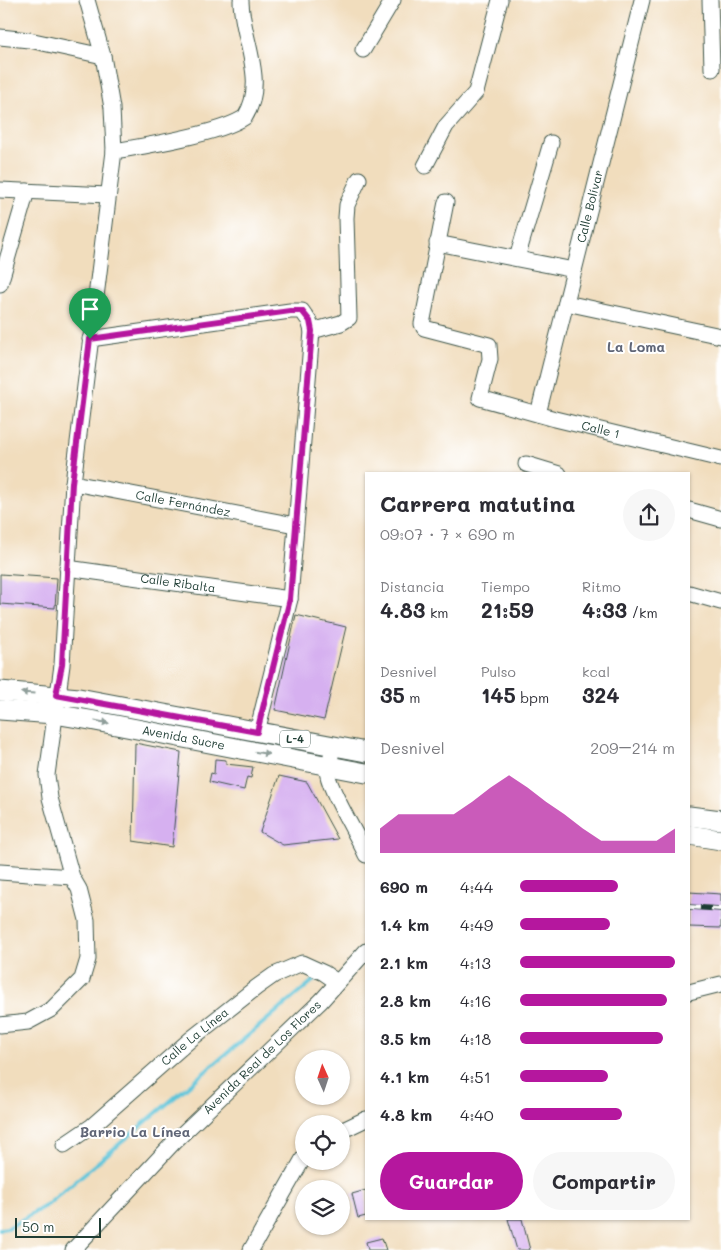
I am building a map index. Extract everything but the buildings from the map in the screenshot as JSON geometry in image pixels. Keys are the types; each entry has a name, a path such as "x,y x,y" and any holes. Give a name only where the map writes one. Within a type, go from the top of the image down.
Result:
{"main road":[{"name":"Avenida Sucre","path":"0,691 56,695 365,752"},
{"name":"Avenida Sucre","path":"0,710 54,714 365,773"},
{"path":"690,816 721,820"},
{"path":"690,835 721,840"}],"street":[{"path":"0,1025 18,1024 40,1016 65,999 82,980 88,959 89,933 79,889 72,877 48,787 48,753 62,665 72,483 114,151 112,108 103,56 87,0"},
{"path":"114,151 162,143 231,124 245,116 254,92 241,0"},
{"path":"363,50 392,0"},
{"path":"425,166 446,126 476,92 500,0"},
{"name":"Calle Bolívar","path":"538,414 642,0"},
{"path":"710,0 712,69"},
{"path":"0,37 29,40 103,56"},
{"path":"517,258 551,143"},
{"path":"312,331 341,323 349,318 346,218 347,205 359,179"},
{"path":"0,190 108,195"},
{"path":"0,284 27,191"},
{"path":"446,202 438,243 574,270"},
{"name":"Calle 1","path":"438,243 422,326 489,345 490,359 480,398 721,459"},
{"path":"566,303 721,336"},
{"path":"90,339 302,311 310,321 312,331 290,599 257,732"},
{"path":"526,464 552,472"},
{"name":"Calle Fernández","path":"72,483 295,525"},
{"path":"690,510 721,519"},
{"name":"Calle Ribalta","path":"67,568 290,599"},
{"path":"690,593 721,602"},
{"path":"333,746 328,765 328,775 342,810 365,849"},
{"path":"0,872 72,877"},
{"name":"Avenida Real de Los Flores","path":"73,1250 175,1141 321,1001 365,952"},
{"name":"Calle La Línea","path":"64,1145 92,1126 191,1038 274,975 302,963 324,972 337,982"},
{"path":"690,992 721,984"},
{"path":"350,1127 365,1119"},
{"path":"251,1250 297,1170"}],"waterway":[{"path":"0,1229 8,1228 47,1205 320,975"}],"railway":[{"path":"690,907 721,909"}],"district":[{"name":"La Loma","path":"636,347"},
{"name":"Barrio La Línea","path":"135,1132"}],"route":[{"path":"290,311 302,311 310,321 312,331 296,504 290,599 257,732 56,695 62,665 72,483 90,339 290,311"}]}
